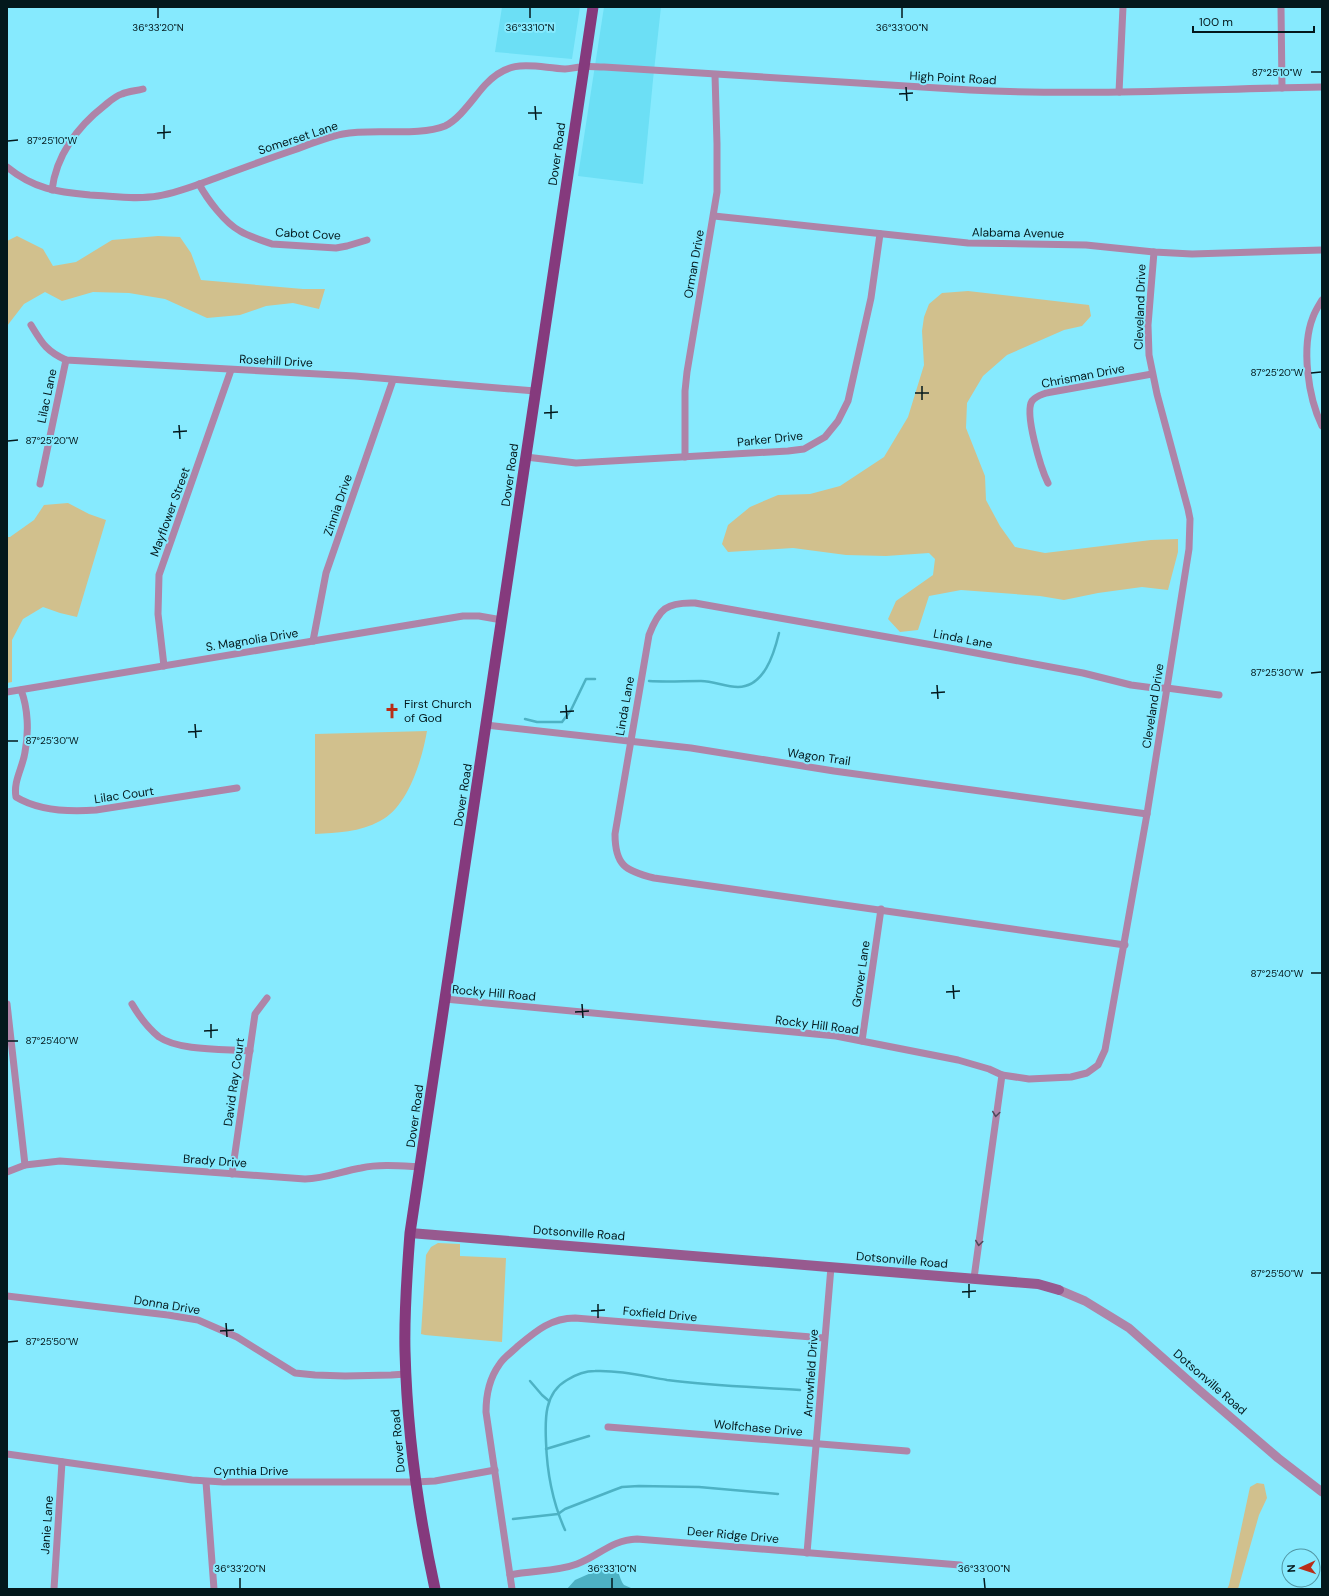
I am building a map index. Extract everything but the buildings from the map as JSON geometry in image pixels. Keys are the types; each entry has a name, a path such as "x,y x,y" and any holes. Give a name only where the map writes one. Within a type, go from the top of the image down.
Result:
{"main road":[{"name":"Dover Road","path":"434,1589 415,1482 409,1427 405,1351 410,1233 592,7"},
{"name":"Dotsonville Road","path":"410,1233 956,1278 974,1278 1038,1284 1059,1290"}],"street":[{"path":"1119,92 1123,7"},
{"path":"1281,7 1282,88"},
{"name":"Somerset Lane","path":"7,167 27,181 52,190 66,193 145,198 166,194 199,184 316,142 343,134 369,131 422,131 431,130 446,125 454,119 492,78 499,72 510,67 530,65 568,69 583,66"},
{"name":"High Point Road","path":"583,66 984,91 1072,93 1322,87"},
{"name":"Orman Drive","path":"685,457 685,391 687,372 717,192 715,75"},
{"path":"52,190 53,178 67,145 83,126 98,111 120,94 143,89"},
{"name":"Cabot Cove","path":"199,184 209,201 238,230 263,241 272,244 336,248 367,240"},
{"name":"Alabama Avenue","path":"714,216 968,243 1086,245 1154,252 1220,254 1322,250"},
{"name":"Parker Drive","path":"526,457 576,463 685,457 804,449 825,437 838,421 848,401 871,298 880,234"},
{"name":"Cleveland Drive","path":"1002,1075 1029,1079 1071,1077 1087,1073 1098,1065 1105,1050 1125,945 1189,549 1190,519 1152,374 1148,333 1154,252"},
{"path":"1322,300 1313,316 1308,344 1309,378 1313,406 1322,426"},
{"name":"Rosehill Drive","path":"31,325 43,344 52,354 66,360 231,370 276,371 425,381 535,391"},
{"name":"Lilac Lane","path":"40,484 66,360"},
{"name":"Mayflower Street","path":"164,666 158,614 159,575 231,370"},
{"name":"Chrisman Drive","path":"1048,483 1042,469 1030,421 1030,407 1032,401 1037,396 1046,393 1152,374"},
{"name":"Zinnia Drive","path":"313,641 326,573 393,380"},
{"name":"Linda Lane","path":"1125,945 881,909 654,878 637,874 630,870 618,858 616,852 616,826 648,635 662,610 667,606 679,603 700,604 914,641 1083,673 1130,685 1219,695"},
{"name":"S. Magnolia Drive","path":"7,692 463,616 480,616 502,620"},
{"name":"Lilac Court","path":"21,690 25,701 26,736 25,751 16,783 16,797 27,803 80,811 114,808 237,788"},
{"name":"Wagon Trail","path":"486,725 691,748 834,770 1147,814"},
{"name":"Grover Lane","path":"862,1041 881,909"},
{"name":"David Ray Court","path":"232,1174 255,1014 267,998"},
{"name":"Rocky Hill Road","path":"445,999 836,1036 958,1060 989,1069 1002,1075"},
{"path":"7,1004 25,1165"},
{"path":"132,1004 150,1029 160,1038 168,1042 186,1047 250,1051"},
{"path":"974,1278 1002,1075"},
{"name":"Brady Drive","path":"7,1172 25,1165 60,1160 311,1179 325,1178 355,1169 375,1166 420,1167"},
{"name":"Arrowfield Drive","path":"807,1553 831,1267"},
{"name":"Dotsonville Road","path":"1059,1290 1084,1300 1129,1328 1253,1437 1322,1492"},
{"name":"Donna Drive","path":"7,1296 168,1314 198,1320 237,1337 295,1372 342,1376 391,1376 406,1374"},
{"name":"Foxfield Drive","path":"512,1589 486,1412 488,1386 498,1365 505,1357 536,1331 561,1319 575,1318 824,1338"},
{"name":"Wolfchase Drive","path":"608,1427 907,1451"},
{"name":"Cynthia Drive","path":"7,1454 206,1482 415,1482 435,1481 495,1470"},
{"name":"Janie Lane","path":"54,1589 62,1462"},
{"path":"206,1482 214,1589"},
{"name":"Deer Ridge Drive","path":"510,1575 557,1569 578,1564 612,1544 629,1539 647,1539 960,1565"}],"shaded area":[{"path":"502,7 580,7 572,59 495,52"},
{"path":"604,7 661,7 643,184 578,176"},
{"path":"17,236 43,249 53,266 76,262 112,240 158,236 180,237 191,253 201,280 303,289 325,289 319,309 293,303 266,306 240,315 207,318 165,299 129,293 93,292 62,301 45,292 24,304 7,326 7,241"},
{"path":"968,291 1089,305 1091,316 1082,326 1064,330 1007,355 983,376 967,403 966,428 985,476 986,500 1000,526 1015,547 1045,553 1151,540 1178,539 1178,552 1168,590 1142,587 1098,593 1064,600 1040,596 961,590 929,596 918,630 900,632 888,619 896,601 933,575 935,559 929,553 886,556 846,555 793,548 728,552 722,544 728,525 750,507 778,495 810,494 840,486 884,457 908,417 924,365 922,331 924,317 929,304 942,293"},
{"path":"68,503 89,514 106,520 77,617 43,607 23,619 12,640 12,682 7,683 7,537 10,537 34,520 44,505"},
{"path":"427,731 425,743 412,782 406,794 390,814 380,821 364,828 315,834 315,734"},
{"path":"438,1243 460,1244 460,1256 506,1258 502,1342 421,1334 426,1255 431,1247"},
{"path":"1257,1483 1264,1484 1267,1498 1259,1515 1238,1589 1227,1589 1250,1487"},
{"path":"609,1565 615,1567 624,1585 631,1588 646,1589 567,1589 575,1580"}],"waterway":[{"path":"649,681 701,681 733,687 747,686 755,682 766,668 771,659 779,633"},
{"path":"525,719 537,722 562,722 571,710 586,679 595,679"},
{"path":"565,1530 560,1519 549,1476 546,1416 550,1400 554,1392 559,1385 567,1380 577,1375 592,1371 604,1371 622,1372 700,1384 800,1390"},
{"path":"530,1381 549,1401"},
{"path":"546,1449 589,1436"},
{"path":"513,1519 558,1514 565,1509 622,1487 699,1487 778,1494"}],"place":[{"name":"First Church of God","path":"392,711"}]}
